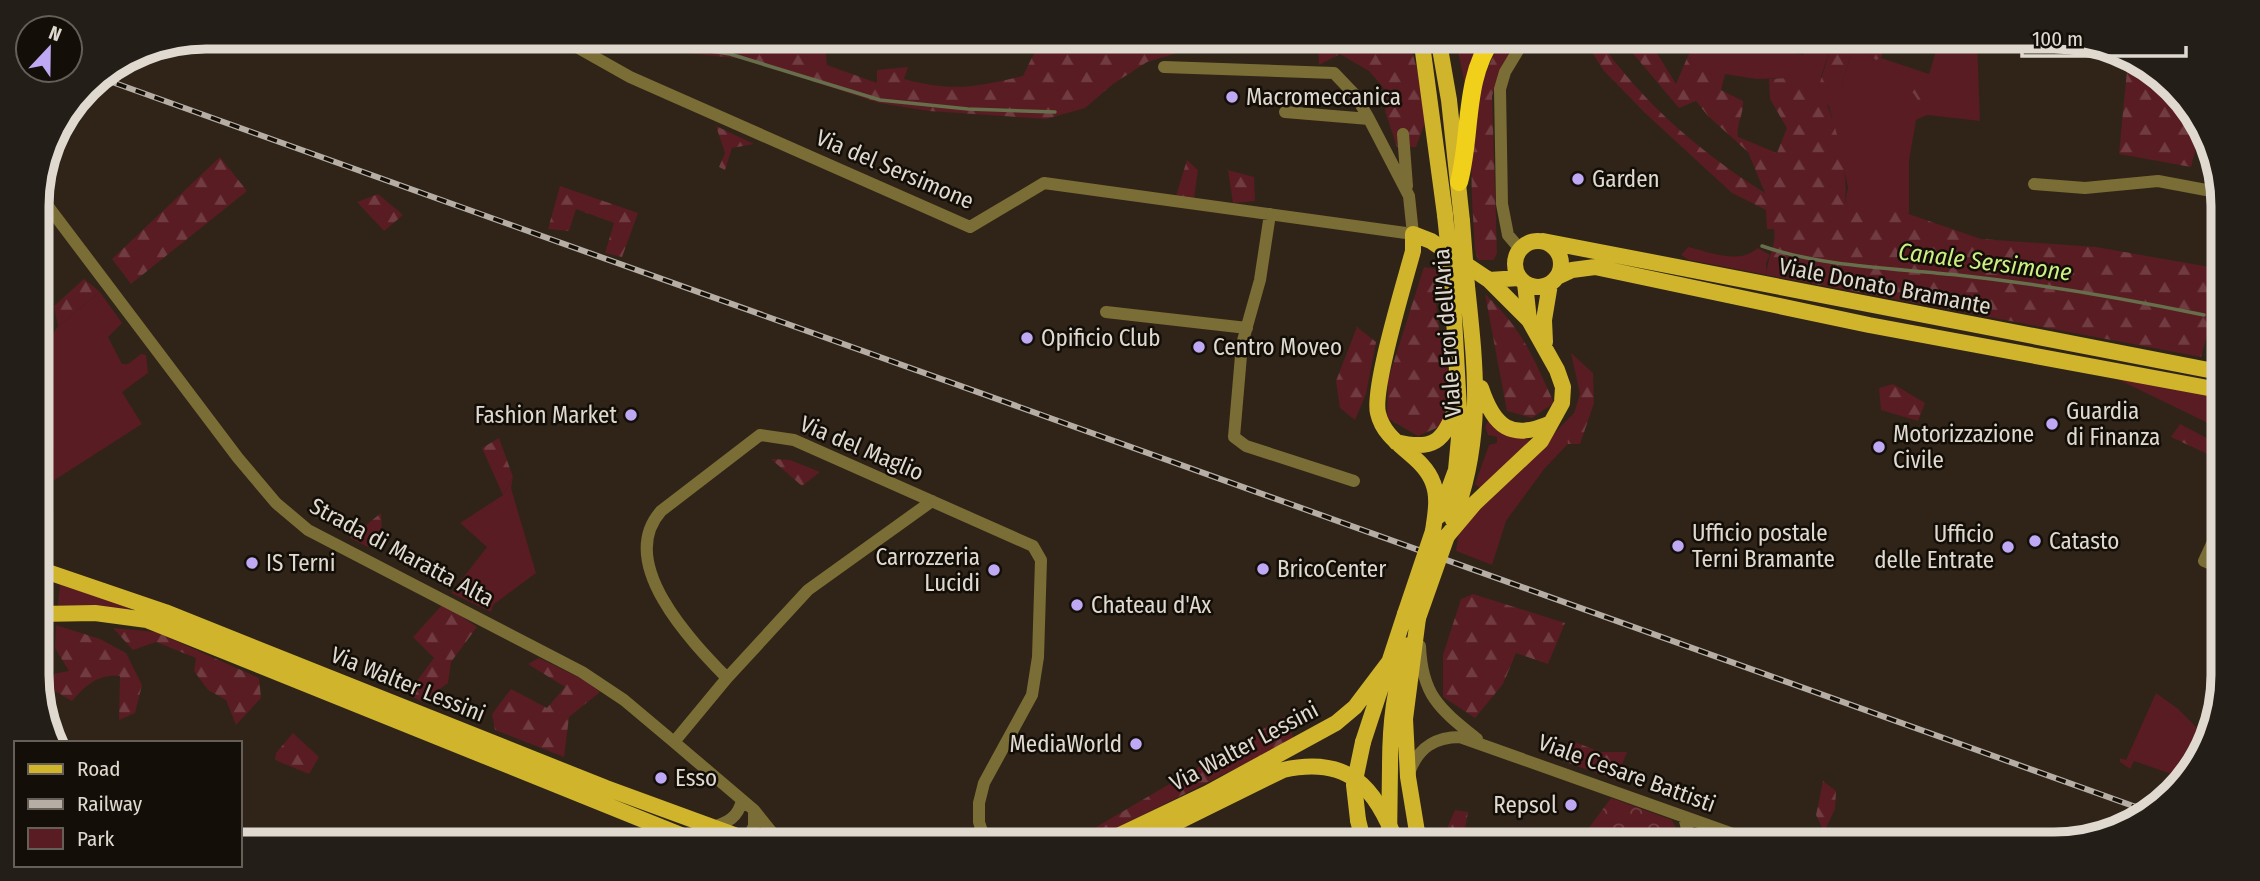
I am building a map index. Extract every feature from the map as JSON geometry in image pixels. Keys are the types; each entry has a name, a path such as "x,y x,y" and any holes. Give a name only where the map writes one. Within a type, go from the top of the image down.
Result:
{"highway":[{"path":"1459,182 1465,161 1472,82 1477,64 1486,49"}],"main road":[{"name":"Viale Eroi dell'Aria","path":"1423,49 1445,215 1476,374 1471,467 1440,533"},
{"name":"Viale Eroi dell'Aria","path":"1412,616 1440,533 1456,470 1462,221 1442,49"},
{"path":"1413,234 1431,241 1489,281 1529,320 1546,345 1563,387 1562,403 1541,441 1440,533 1436,496 1428,472 1387,435 1378,416 1376,403 1413,251 1413,234"},
{"name":"Viale Donato Bramante","path":"1474,270 1496,271 1531,242 1543,242 2211,370"},
{"path":"1543,242 1560,256 1561,263 1544,320 1546,345"},
{"path":"1518,253 1529,320"},
{"name":"Viale Donato Bramante","path":"1489,281 1522,281 1537,288 1572,270 1595,267 1869,325 2211,389"},
{"path":"1476,374 1488,410 1500,424 1519,432 1532,432 1553,422"},
{"path":"1394,441 1416,447 1436,442 1448,429 1459,396"},
{"name":"Via Walter Lessini","path":"49,574 178,617 723,832"},
{"name":"Via Walter Lessini","path":"49,614 95,612 147,620 672,832"},
{"path":"1412,616 1406,666 1405,719 1408,777 1417,832"},
{"path":"1389,832 1390,726 1406,666 1412,616"},
{"path":"1360,832 1354,785 1363,742 1406,666"},
{"name":"Via Walter Lessini","path":"1126,832 1209,793 1336,723 1406,666"},
{"name":"Via Walter Lessini","path":"1157,832 1283,770 1299,766 1338,771 1366,787 1384,811 1392,832"}],"street":[{"name":"Via del Sersimone","path":"580,49 630,77 970,227 1044,183 1413,234"},
{"path":"1518,253 1508,235 1502,204 1500,89 1505,72 1519,49"},
{"path":"1164,67 1334,73 1356,96 1407,194"},
{"path":"1285,112 1369,119"},
{"path":"1403,134 1413,234"},
{"path":"2034,184 2085,188 2158,181 2210,191"},
{"name":"Strada di Maratta Alta","path":"49,209 238,458 276,503 308,530 582,672 624,701 674,742 754,810 772,832"},
{"path":"1270,214 1260,280 1247,328 1233,422 1234,437 1247,446 1354,481"},
{"path":"1106,312 1247,328"},
{"name":"Via del Maglio","path":"727,678 686,635 660,599 648,542 652,525 661,511 760,435 794,440 1032,546 1041,560 1038,657 1032,695 984,783 979,803 979,822 983,832"},
{"name":"Via del Maglio","path":"674,742 727,678 808,590 932,501"},
{"path":"2211,546 2204,561 2211,564"},
{"name":"Viale Cesare Battisti","path":"1406,666 1441,710 1479,741"},
{"name":"Viale Cesare Battisti","path":"1408,777 1416,756 1434,740 1460,737 1479,741 1727,832"},
{"path":"711,828 727,823 739,813 742,800"},
{"path":"754,810 754,832"},
{"path":"1684,817 1690,832"},
{"path":"1702,832 1707,825"}],"green space":[{"path":"655,49 825,49 827,65 877,83 877,70 908,67 904,79 950,87 991,83 1023,76 1036,49 1191,49 1147,62 1113,84 1085,108 1046,119 929,111 879,103 744,59"},
{"path":"1318,49 1411,49 1429,112 1416,147 1397,147 1385,111 1388,93 1369,71 1340,54 1319,65"},
{"path":"1458,49 1477,49 1471,62 1465,85"},
{"path":"1498,49 1511,49 1501,68 1492,96 1497,253 1494,260 1478,260 1472,196 1472,140 1482,86"},
{"path":"1590,49 1606,49 1632,82 1673,124 1718,161 1765,193 1748,152 1708,116 1696,101 1679,108 1629,49 1654,49 1676,84 1688,56 1694,65 1725,74 1721,90 1743,101 1738,137 1777,153 1787,128 1770,99 1769,79 1788,78 1819,86 1830,49 1853,49 1841,86 1833,90 1820,87 1840,144 1845,175 1845,204 1894,209 1981,239 2096,247 2211,267 2211,320 2201,357 1767,275 1775,235 1774,229 1767,229 1766,210 1732,193 1645,113 1604,71"},
{"path":"1691,49 1784,49 1803,55 1805,49 1830,49 1821,77 1841,86 1853,49 1863,50 1876,60 1881,58 1929,74 1936,49 1977,49 1980,121 1927,115 1916,120 1909,161 1909,214 1845,204 1848,187 1829,106 1788,78 1757,79 1717,73 1694,65 1688,56"},
{"path":"1853,49 1884,49 1881,58 1876,60 1863,50"},
{"path":"2127,67 2158,88 2179,110 2198,144 2191,167 2119,154"},
{"path":"1914,75 1923,80 1932,94 1927,115 1914,94 1901,82"},
{"path":"716,126 754,144 732,148 725,170 719,167 725,153"},
{"path":"220,157 247,191 131,284 112,259"},
{"path":"1187,160 1198,170 1194,198 1176,196"},
{"path":"1228,170 1254,177 1255,201 1233,203"},
{"path":"560,186 638,213 622,257 605,253 614,223 576,209 569,231 548,229"},
{"path":"378,194 403,215 384,231 357,202"},
{"path":"1688,247 1733,256 1742,256 1758,248 1770,255 1766,263 1767,275 1689,260 1681,255"},
{"path":"1424,267 1439,270 1435,296 1441,343 1453,386 1441,426 1418,436 1387,418 1388,380"},
{"path":"84,279 100,292 58,326 54,306"},
{"path":"100,292 122,323 108,337 122,364 128,364 141,354 146,355 148,373 122,392 142,424 49,484 49,340 58,326"},
{"path":"1485,294 1518,332 1554,403 1532,418 1507,411"},
{"path":"1357,327 1376,342 1366,394 1355,420 1340,408 1336,381"},
{"path":"1571,353 1593,373 1594,403 1580,444 1568,444 1567,436 1580,394"},
{"path":"2115,378 2211,394 2211,425"},
{"path":"1893,384 1925,403 1918,421 1881,410 1879,388"},
{"path":"1574,413 1568,444 1545,468 1506,521 1492,565 1456,551 1459,529"},
{"path":"1489,419 1533,442 1481,489 1475,484 1489,445 1497,443 1497,437 1488,435 1485,427"},
{"path":"2180,424 2211,440 2211,456 2171,437"},
{"path":"499,438 513,477 503,495 482,448"},
{"path":"771,459 790,460 820,472 802,486"},
{"path":"513,477 511,488 536,573 493,605 491,612 451,593 487,547 460,523 503,495"},
{"path":"381,513 382,533 368,547 350,538"},
{"path":"60,584 129,607 129,612 94,606 58,605"},
{"path":"1473,594 1565,623 1548,664 1516,653 1503,684 1475,718 1443,697 1443,655 1461,599"},
{"path":"443,604 477,627 451,662 448,683 422,702 407,694 434,658 413,637"},
{"path":"56,625 100,639 126,653 142,685 135,713 119,720 120,676 105,677 93,682 72,701 53,690 53,674 69,671 55,648"},
{"path":"113,628 156,632 259,678 261,698 236,725 226,700 208,690 194,671 196,658 156,642 133,650"},
{"path":"539,658 584,680 600,692 569,717 564,757 495,730 492,714 511,689 547,708 565,687 528,664"},
{"path":"2156,693 2177,708 2201,732 2175,775 2134,761 2130,769 2120,762 2120,758 2126,760"},
{"path":"1285,716 1294,739 1109,832 1093,829"},
{"path":"293,733 319,757 309,774 275,760 276,753"},
{"path":"1569,740 1601,752 1627,752 1616,780 1563,761"},
{"path":"1823,781 1836,791 1835,809 1824,832 1816,815"},
{"path":"1611,798 1672,820 1678,832 1586,832"},
{"path":"1455,810 1468,812 1465,832 1445,832"}],"waterway":[{"name":"Canale Sersimone","path":"696,49 730,54 880,100 968,109 1055,112"},
{"name":"Canale Sersimone","path":"1762,246 1833,263 2019,283 2204,315"}],"railway":[{"path":"110,81 2138,808"}],"place":[{"name":"Macromeccanica","path":"1232,97"},
{"name":"Garden","path":"1578,179"},
{"name":"Opificio Club","path":"1027,338"},
{"name":"Centro Moveo","path":"1199,347"},
{"name":"Fashion Market","path":"631,415"},
{"name":"Guardia di Finanza","path":"2052,424"},
{"name":"Motorizzazione Civile","path":"1879,447"},
{"name":"Catasto","path":"2035,541"},
{"name":"Ufficio postale Terni Bramante","path":"1678,546"},
{"name":"Ufficio delle Entrate","path":"2008,547"},
{"name":"IS Terni","path":"252,563"},
{"name":"BricoCenter","path":"1263,569"},
{"name":"Carrozzeria Lucidi","path":"994,570"},
{"name":"Chateau d'Ax","path":"1077,605"},
{"name":"MediaWorld","path":"1136,744"},
{"name":"Esso","path":"661,778"},
{"name":"Repsol","path":"1571,805"}]}
